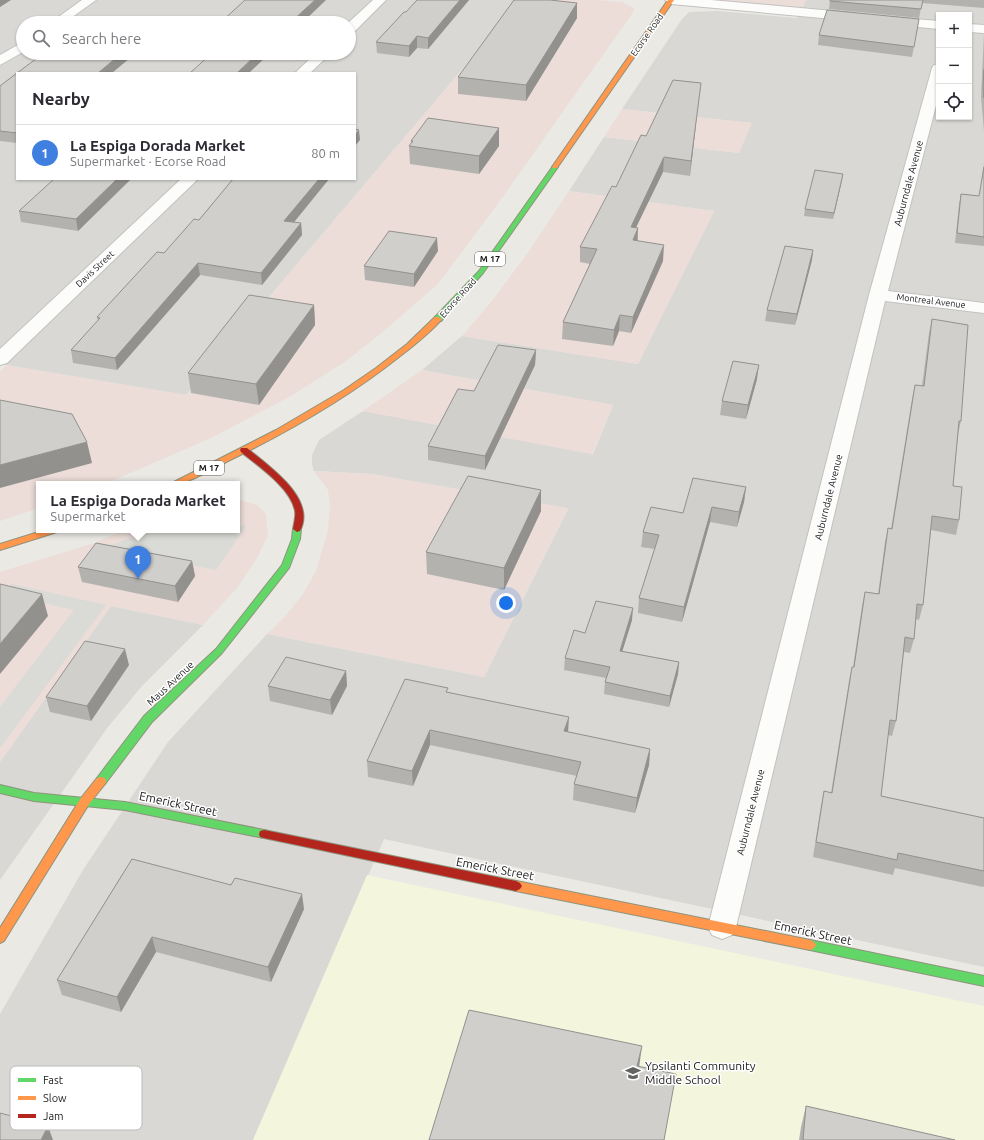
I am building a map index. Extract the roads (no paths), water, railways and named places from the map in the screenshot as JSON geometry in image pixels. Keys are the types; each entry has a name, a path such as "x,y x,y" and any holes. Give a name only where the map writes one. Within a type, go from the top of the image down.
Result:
{"main road":[{"name":"Ecorse Road","path":"180,481 244,450 318,410 370,376 428,330 453,306 481,272 671,0"},
{"name":"Maus Avenue","path":"0,938 85,801 148,719 219,652 286,566 296,539 299,510 289,492 277,478 244,450"},
{"path":"0,547 44,533"},
{"name":"Emerick Street","path":"0,789 34,797 125,806 984,981"}],"street":[{"path":"66,16 90,0"},
{"path":"356,22 380,0"},
{"path":"671,0 936,25"},
{"path":"972,28 984,29"},
{"path":"0,61 16,51"},
{"path":"303,72 316,60"},
{"name":"Auburndale Avenue","path":"722,927 878,295 936,79"},
{"name":"Davis Street","path":"0,359 189,180"},
{"name":"Montreal Avenue","path":"878,295 984,308"}],"place":[{"name":"La Espiga Dorada Market","path":"138,579"},
{"name":"Ypsilanti Community Middle School","path":"633,1073"}]}
